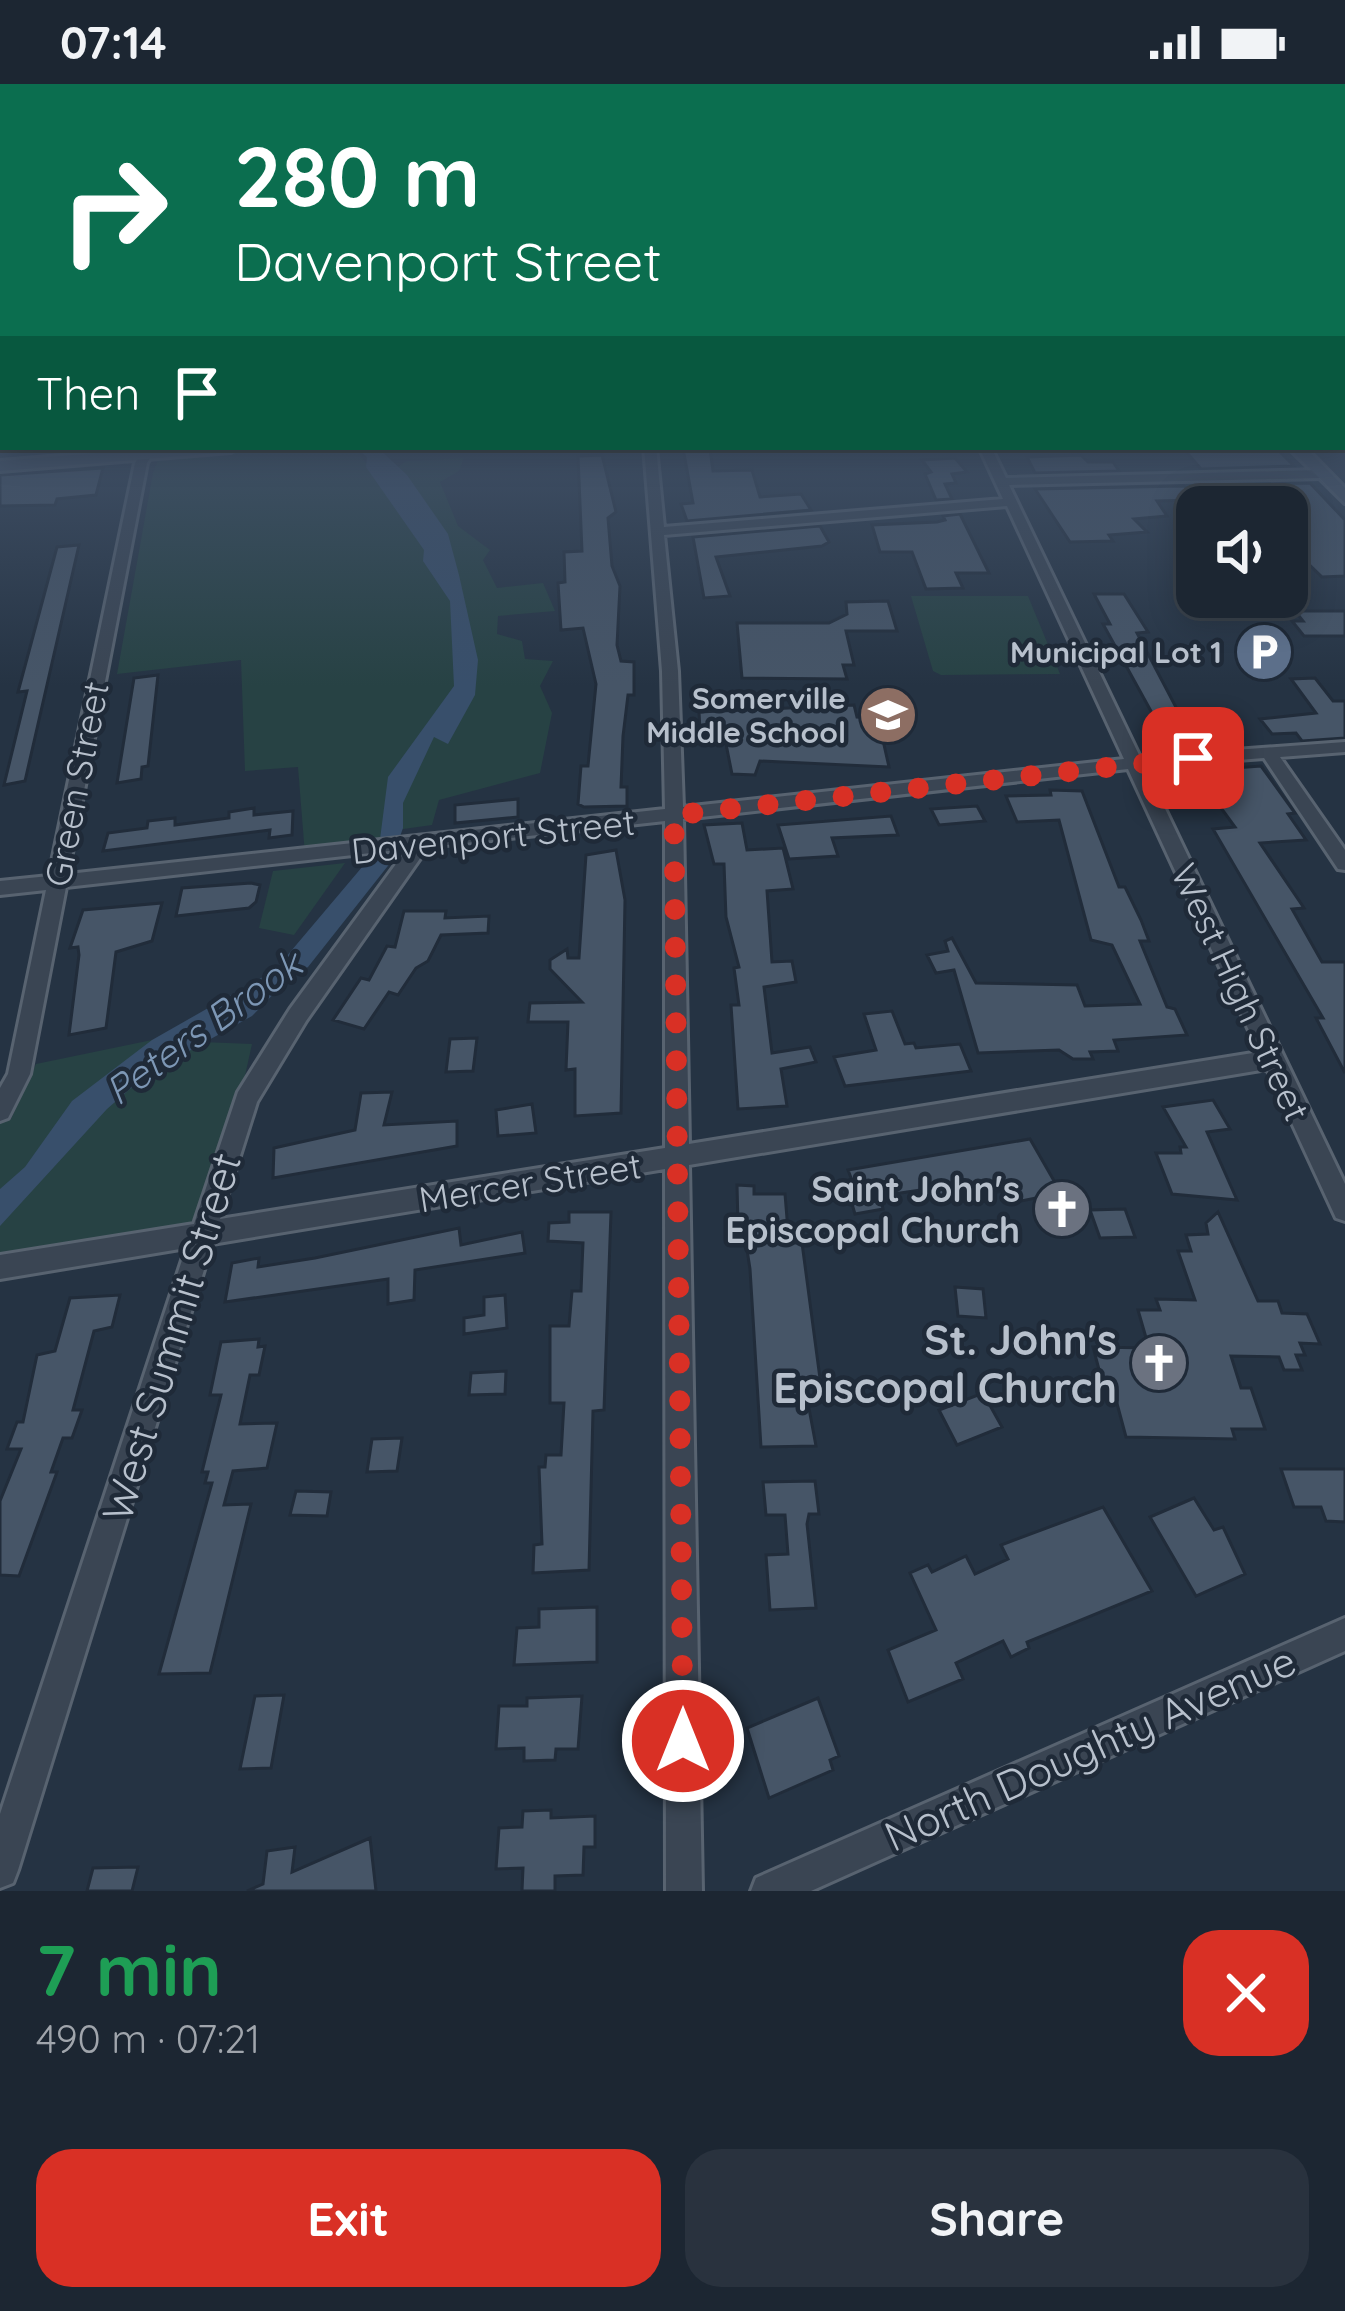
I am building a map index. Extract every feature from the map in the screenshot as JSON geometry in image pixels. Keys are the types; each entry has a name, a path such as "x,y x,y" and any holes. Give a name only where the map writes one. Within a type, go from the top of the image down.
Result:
{"street":[{"name":"Green Street","path":"0,1111 19,1074 134,517"},
{"path":"658,517 674,815 684,1891"},
{"path":"660,531 826,517"},
{"name":"West High Street","path":"1019,517 1345,1210"},
{"name":"Davenport Street","path":"0,888 1133,763 1345,747"},
{"path":"1267,751 1345,864"},
{"name":"West Summit Street","path":"0,1870 256,1079 412,845"},
{"name":"Mercer Street","path":"0,1267 1273,1059"},
{"name":"North Doughty Avenue","path":"769,1891 1345,1634"}],"green space":[{"path":"145,517 454,517 458,526 490,550 483,560 497,588 543,583 555,611 498,616 497,634 522,641 525,659 553,661 540,686 552,713 540,773 439,800 432,825 382,832 379,847 305,855 298,767 245,771 241,660 117,674"},
{"path":"911,596 1028,596 1060,674 941,675 933,671"},
{"path":"345,863 294,935 259,928 273,871"},
{"path":"152,1040 252,1044 210,1233 0,1270 0,1121 11,1119 36,1064"}],"water":[{"name":"Peters Brook","path":"401,517 436,517 448,534 478,660 475,695 448,744 434,737 403,803 403,828 391,862 308,967 290,977 252,1016 146,1075 107,1109 0,1226 0,1189 25,1167 72,1101 152,1040 275,970 379,847 388,777 454,686 450,601 423,561 424,550"}],"building":[{"path":"581,517 609,517 612,566 620,586 617,645 621,661 634,662 634,695 628,695 623,736 621,787 627,787 627,806 578,804 581,766 588,766 596,684 583,628 561,630 558,583 565,582 564,552 582,551"},
{"path":"962,517 989,573 956,573 963,588 926,589 912,552 880,552 872,525 937,522"},
{"path":"1054,517 1152,517 1134,519 1147,532 1109,535 1113,541 1070,542"},
{"path":"1308,517 1342,517 1345,576 1322,577 1308,563"},
{"path":"820,526 829,542 822,546 716,557 730,596 704,598 693,537"},
{"path":"79,545 25,781 4,785 27,691 18,692 57,547"},
{"path":"1094,594 1124,594 1148,632 1137,633 1179,713 1152,713 1103,624 1110,624"},
{"path":"888,601 897,631 846,631 854,665 843,665 847,679 742,678 737,623 829,623 847,614 846,602"},
{"path":"1308,611 1345,611 1345,636 1304,636 1292,621 1303,621"},
{"path":"158,675 148,766 142,767 141,779 117,783 134,678"},
{"path":"1315,678 1333,701 1345,701 1345,738 1302,741 1296,733 1272,734 1260,719 1316,713 1291,679"},
{"path":"854,705 857,717 878,718 889,767 760,761 755,775 732,774 723,729 700,730 699,712"},
{"path":"1261,766 1295,813 1288,814 1306,840 1260,843 1304,908 1292,909 1322,962 1345,962 1345,1073 1316,1018 1323,1018 1213,829 1235,827 1194,771"},
{"path":"1050,790 1082,791 1119,887 1125,887 1141,920 1149,941 1140,941 1167,1007 1175,1009 1187,1035 1114,1040 1118,1051 1090,1052 1093,1059 1073,1059 1059,1050 978,1053 954,970 936,973 927,955 948,951 945,941 952,938 976,983 1077,985 1085,1006 1140,1004 1112,945 1091,940 1059,820 1017,822 1006,796 1051,795"},
{"path":"518,799 518,817 455,823 455,805"},
{"path":"977,806 985,821 939,825 931,809"},
{"path":"254,808 254,815 293,811 292,835 269,838 270,830 103,851 108,833 147,828 148,821 175,818 175,825 229,818 229,812"},
{"path":"891,816 898,835 832,838 838,856 789,859 778,825"},
{"path":"742,823 747,850 783,848 793,889 767,891 772,962 792,961 796,982 764,987 772,1053 810,1047 816,1062 781,1069 787,1106 738,1109 731,1005 739,1005 734,968 739,967 726,917 724,864 714,864 704,825"},
{"path":"616,850 625,900 621,1113 575,1116 575,1069 566,1070 568,1022 528,1022 530,1003 582,1002 550,969 550,960 567,949 568,958 579,958 586,855"},
{"path":"260,885 256,902 249,908 176,916 182,888"},
{"path":"162,903 152,941 116,952 106,1028 69,1035 79,955 78,947 70,948 83,910"},
{"path":"404,911 446,911 445,918 489,916 488,933 441,935 428,961 416,968 398,995 389,992 364,1029 333,1020 361,978 369,980 387,946 395,947"},
{"path":"892,1011 905,1044 914,1043 916,1048 960,1044 971,1071 845,1086 834,1057 876,1050 864,1014"},
{"path":"477,1038 473,1071 446,1072 450,1039"},
{"path":"392,1092 384,1125 457,1121 457,1146 273,1178 274,1148 355,1130 361,1093"},
{"path":"1213,1100 1230,1129 1207,1132 1237,1200 1172,1194 1156,1153 1181,1153 1180,1147 1186,1147 1163,1107"},
{"path":"532,1104 536,1133 498,1136 496,1110"},
{"path":"1030,1139 1061,1193 1011,1203 1004,1191 933,1201 928,1189 880,1196 883,1209 855,1214 846,1184 853,1183 848,1170"},
{"path":"737,1185 754,1186 754,1194 785,1194 789,1243 802,1243 821,1386 805,1387 816,1446 761,1447 750,1269 743,1224 738,1224"},
{"path":"1125,1209 1135,1237 1100,1238 1090,1210"},
{"path":"569,1212 611,1212 604,1410 593,1411 589,1570 533,1573 534,1545 542,1544 539,1467 545,1467 546,1455 561,1455 564,1403 550,1403 550,1326 569,1326 572,1291 581,1291 583,1243 548,1241 549,1223 569,1222"},
{"name":"St. John's Episcopal Church","path":"1218,1212 1258,1301 1278,1301 1282,1313 1307,1314 1320,1344 1300,1343 1305,1355 1296,1355 1302,1370 1284,1370 1279,1357 1231,1356 1241,1388 1251,1388 1265,1429 1232,1429 1235,1439 1126,1437 1111,1381 1102,1381 1093,1347 1149,1348 1138,1310 1160,1310 1156,1299 1195,1300 1178,1251 1191,1251 1186,1235 1208,1234 1206,1223"},
{"path":"459,1228 461,1245 522,1232 525,1253 415,1270 414,1300 388,1304 388,1279 225,1302 232,1263 259,1258 258,1267"},
{"path":"955,1287 983,1289 986,1318 958,1316"},
{"path":"120,1295 112,1327 94,1331 73,1410 82,1410 72,1438 63,1438 51,1472 57,1472 19,1576 0,1575 0,1501 21,1449 7,1449 17,1422 23,1422 37,1355 55,1351 70,1298"},
{"path":"505,1295 507,1328 464,1334 464,1318 484,1315 484,1297"},
{"path":"259,1339 258,1347 265,1346 259,1375 250,1375 240,1424 277,1423 267,1468 233,1471 224,1505 251,1504 210,1673 159,1674 212,1483 205,1483 208,1472 202,1472 221,1395 210,1395 221,1342"},
{"path":"506,1371 505,1394 469,1395 471,1373"},
{"path":"983,1393 1002,1427 957,1445 939,1410"},
{"path":"402,1438 397,1471 367,1472 372,1439"},
{"path":"1281,1469 1345,1469 1345,1522 1326,1521 1321,1507 1294,1507"},
{"path":"815,1481 819,1514 809,1514 807,1524 816,1608 770,1610 766,1555 788,1554 785,1515 766,1515 763,1482"},
{"path":"296,1491 331,1492 327,1516 290,1515"},
{"path":"1194,1498 1214,1530 1223,1527 1245,1574 1196,1596 1150,1517"},
{"path":"1103,1507 1152,1591 1027,1642 1029,1648 1011,1657 1003,1641 956,1663 963,1679 908,1702 888,1650 936,1630 910,1573 928,1565 932,1572 966,1556 975,1574 1008,1559 1001,1545"},
{"path":"597,1607 597,1662 514,1665 517,1628 539,1627 539,1609"},
{"path":"284,1695 271,1768 240,1769 255,1696"},
{"path":"582,1696 578,1749 556,1749 555,1760 524,1761 524,1748 496,1749 499,1706 527,1706 527,1698"},
{"path":"818,1698 839,1756 830,1760 833,1770 769,1798 747,1728"},
{"path":"551,1810 551,1818 595,1816 595,1847 584,1847 583,1875 555,1876 555,1891 522,1891 523,1868 496,1869 499,1828 522,1827 523,1811"},
{"path":"370,1838 376,1891 247,1891 263,1884 267,1851 295,1847 292,1872"},
{"path":"138,1867 132,1891 87,1891 93,1868"}],"place":[{"name":"Municipal Lot 1","path":"1264,652"},
{"name":"Somerville Middle School","path":"888,715"},
{"name":"Saint John's Episcopal Church","path":"1062,1209"},
{"name":"St. John's Episcopal Church","path":"1159,1363"}],"route":[{"path":"683,1741 674,815 1193,758"}]}
